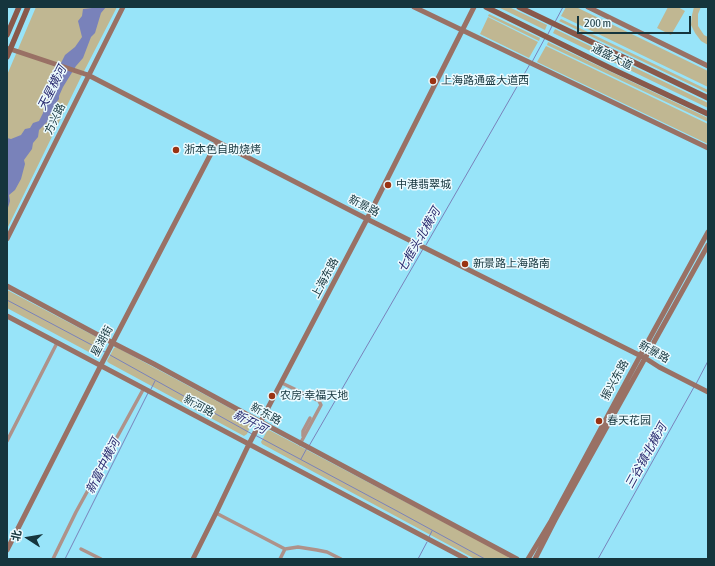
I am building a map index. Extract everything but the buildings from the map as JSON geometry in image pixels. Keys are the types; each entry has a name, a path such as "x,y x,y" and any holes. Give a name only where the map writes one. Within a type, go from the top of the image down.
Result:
{"main road":[{"path":"7,35 19,7"},
{"path":"7,57 9,49 28,7"},
{"name":"通盛大道","path":"486,7 708,114"},
{"name":"通盛大道","path":"518,7 708,98"}],"street":[{"name":"方兴路","path":"7,239 122,7"},
{"path":"414,7 708,148"},
{"name":"上海东路","path":"193,559 256,430 367,219 474,7"},
{"path":"588,7 708,66"},
{"name":"新景路","path":"9,49 88,75 367,219 646,358 659,367 708,392"},
{"name":"星湖街","path":"7,550 100,366 217,142"},
{"name":"振兴东路","path":"528,559 551,521 708,232"},
{"name":"振兴东路","path":"535,559 708,245"},
{"name":"新东路","path":"7,286 516,559"},
{"name":"新河路","path":"7,316 466,559"},
{"path":"7,441 57,343"},
{"path":"282,383 319,401 321,405 303,438"},
{"path":"53,559 76,512 148,390"},
{"path":"302,444 303,431 310,418"},
{"path":"216,513 285,549 298,546 327,552 341,559"},
{"path":"280,559 285,549"},
{"path":"81,550 100,559"}],"shaded area":[{"path":"36,7 117,7 7,229 7,75"},
{"path":"498,7 509,7 547,25 545,30"},
{"path":"566,7 576,7 708,71 708,87 561,16"},
{"path":"668,7 678,7 685,11 671,35 657,28"},
{"path":"694,7 701,7 698,14 698,26 704,35 708,37 708,45 701,41 691,25"},
{"path":"489,14 540,38 539,41 488,16"},
{"path":"488,17 538,42 529,58 480,34"},
{"path":"561,19 708,90 708,93 559,21"},
{"path":"555,29 708,103 708,108 553,33"},
{"path":"548,42 708,118 708,122 547,45"},
{"path":"546,46 708,124 708,144 537,62"},
{"path":"7,290 106,342 99,357 7,308"},
{"path":"116,347 252,420 247,434 244,436 109,363 107,361"},
{"path":"269,430 508,556 509,559 475,559 262,444 261,442"}],"water":[{"name":"天星横河","path":"106,7 101,13 95,33 91,37 83,58 76,66 63,87 53,111 48,117 48,121 39,130 38,137 33,143 32,149 24,160 25,164 21,179 15,190 9,195 10,201 7,211 7,138 11,139 21,135 25,129 30,128 33,123 39,121 50,96 49,88 53,76 65,55 75,47 82,37 78,21 82,16 83,9"}],"waterway":[{"name":"七框头北横河","path":"555,22 563,7"},
{"name":"七框头北横河","path":"548,34 552,26"},
{"name":"七框头北横河","path":"532,62 545,38"},
{"name":"七框头北横河","path":"426,245 530,64"},
{"name":"七框头北横河","path":"309,446 423,249"},
{"name":"新开河","path":"7,300 105,352"},
{"name":"新开河","path":"110,355 252,434"},
{"name":"三谷镇北横河","path":"696,384 708,361"},
{"name":"新富中横河","path":"151,389 155,381"},
{"name":"三谷镇北横河","path":"598,559 694,387"},
{"name":"新富中横河","path":"65,559 148,393"},
{"name":"新开河","path":"255,435 485,559"},
{"name":"七框头北横河","path":"301,459 307,448"},
{"path":"429,537 432,531"},
{"path":"418,559 427,542"}],"place":[{"name":"上海路通盛大道西","path":"433,81"},
{"name":"浙本色自助烧烤","path":"176,150"},
{"name":"中港翡翠城","path":"388,185"},
{"name":"新景路上海路南","path":"465,264"},
{"name":"农房·幸福天地","path":"272,396"},
{"name":"春天花园","path":"599,421"}]}
